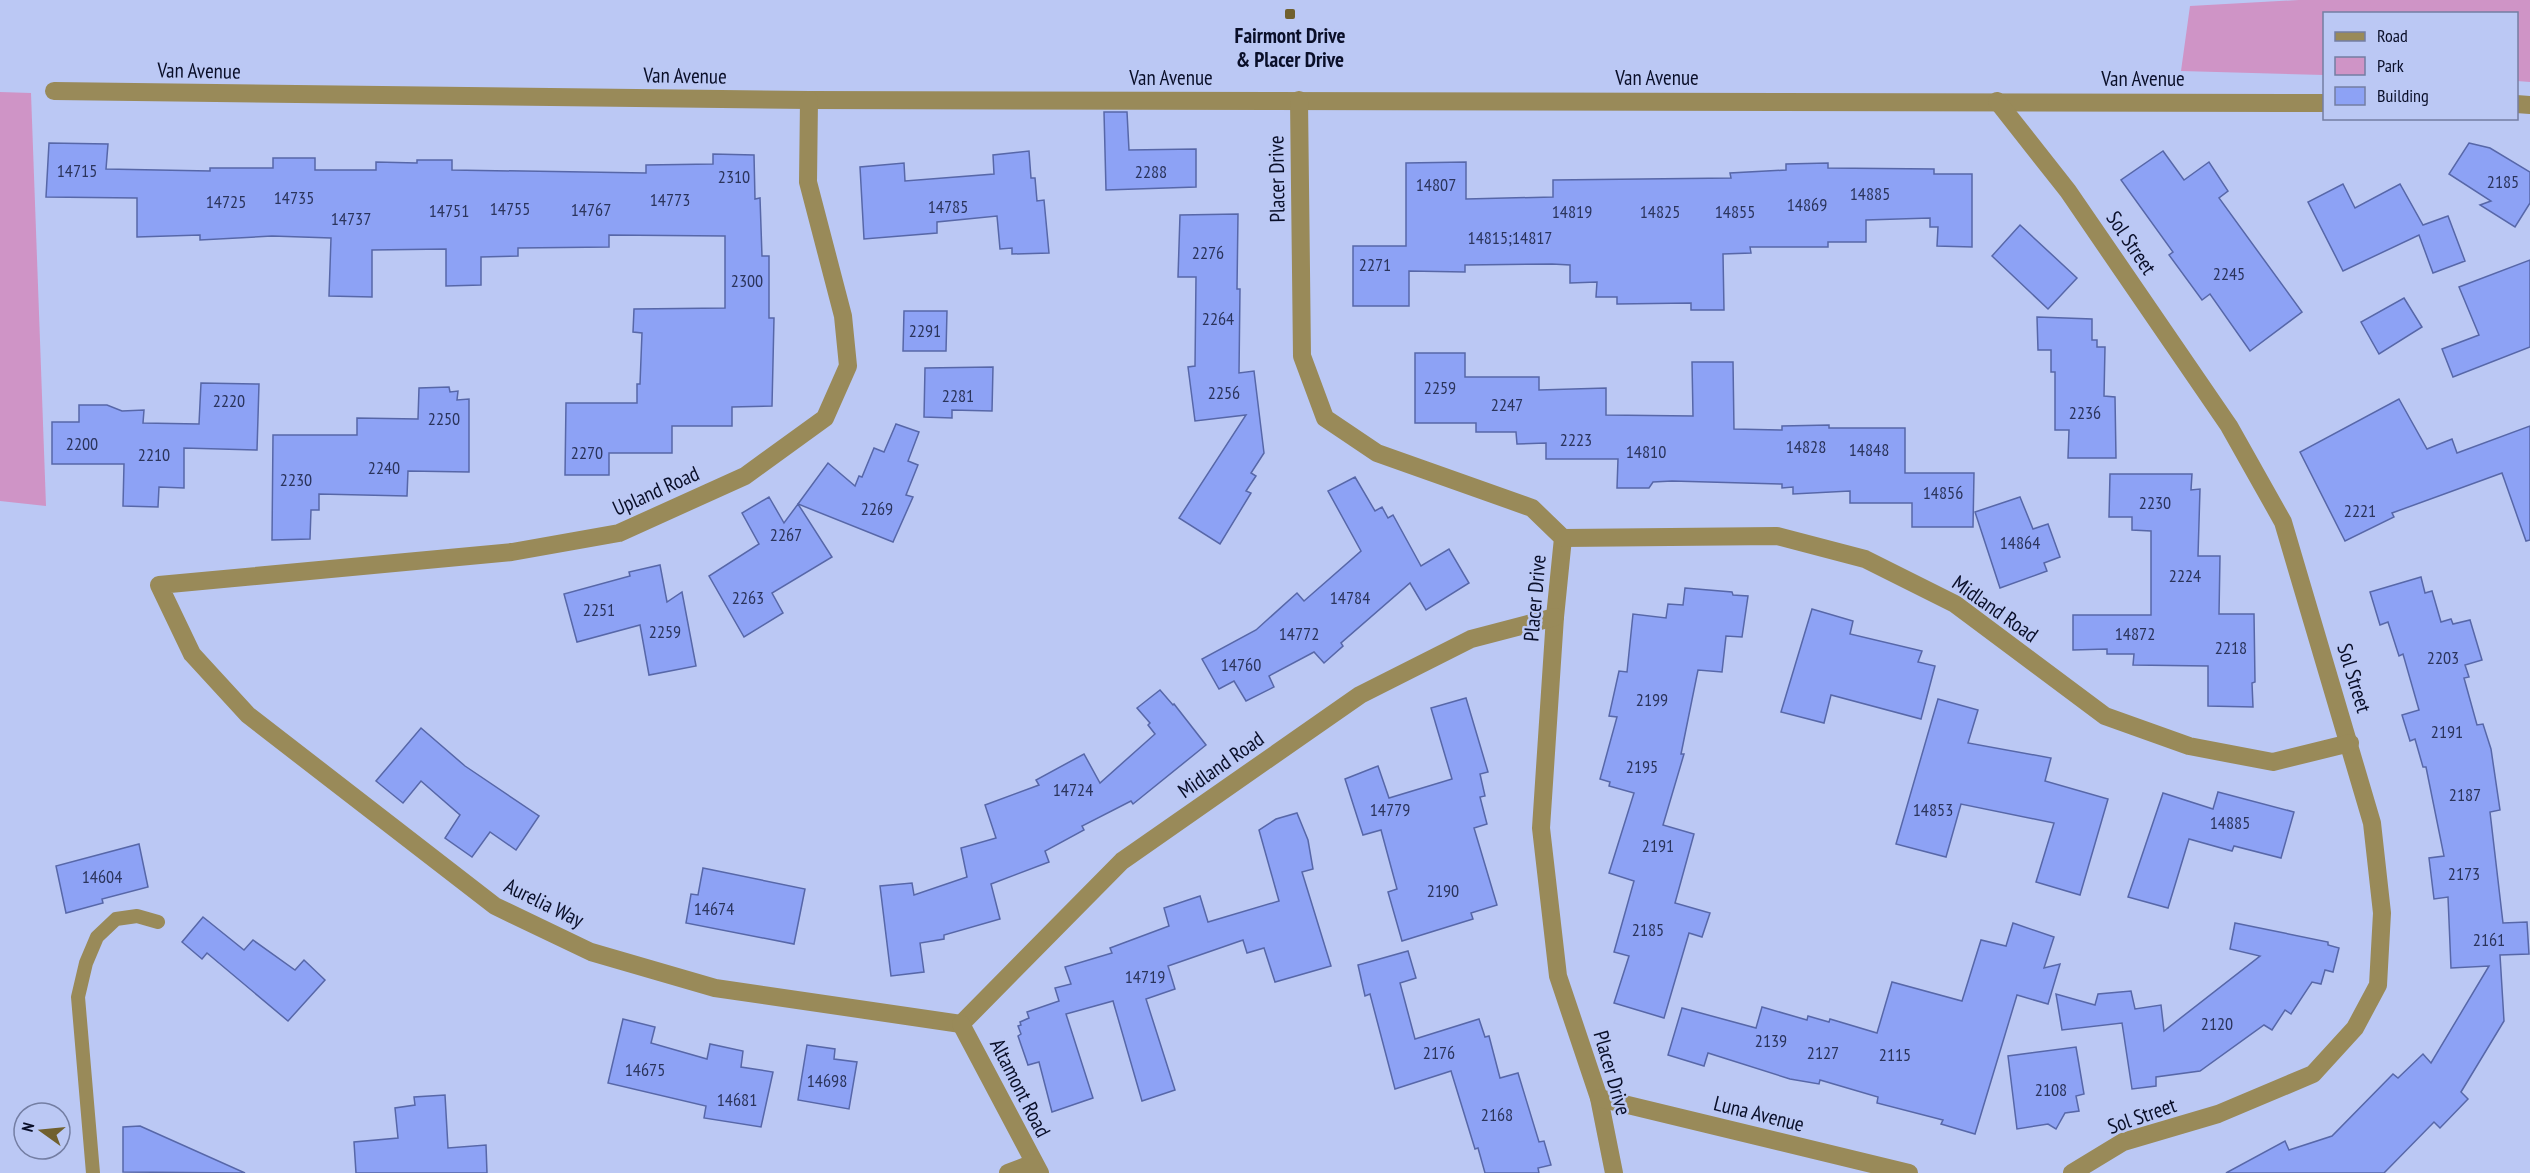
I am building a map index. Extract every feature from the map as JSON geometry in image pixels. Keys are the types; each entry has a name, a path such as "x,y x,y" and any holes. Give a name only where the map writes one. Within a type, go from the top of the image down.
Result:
{"street":[{"name":"Van Avenue","path":"54,92 809,100 2323,103"},
{"name":"Upland Road","path":"159,585 512,552 619,533 745,476 825,418 848,366 843,316 808,182 809,100"},
{"name":"Placer Drive","path":"1299,100 1302,356 1325,418 1377,453 1532,508 1563,538 1555,617 1541,828 1558,976 1599,1098 1614,1173"},
{"name":"Sol Street","path":"1996,101 2068,191 2229,426 2283,522 2372,823 2382,913 2378,985 2355,1028 2313,1074 2218,1114 2123,1142 2072,1173"},
{"name":"Midland Road","path":"1563,538 1777,536 1865,559 1955,604 2105,716 2189,746 2273,762 2350,743"},
{"name":"Aurelia Way","path":"159,585 192,654 248,715 495,906 591,951 715,988 962,1023"},
{"name":"Midland Road","path":"962,1023 1122,861 1360,695 1471,639 1555,617"},
{"name":"Altamont Road","path":"962,1023 1037,1168"},
{"name":"Luna Avenue","path":"1599,1098 1909,1173"},
{"path":"1008,1173 1037,1168"}],"lane":[{"path":"93,1173 78,997 86,963 97,937 116,919 137,916 158,922"}],"green space":[{"path":"2299,0 2530,0 2530,82 2518,81 2518,12 2323,12 2323,75 2181,71 2190,6"},
{"path":"0,92 31,93 46,506 0,501"}],"building":[{"path":"1104,112 1127,112 1129,150 1196,149 1196,187 1106,190"},
{"path":"49,143 108,144 106,169 210,171 210,168 273,168 273,158 315,158 315,170 376,170 376,162 417,163 417,160 452,160 452,170 646,173 646,165 713,164 713,154 754,155 755,199 760,198 762,256 769,256 769,318 774,318 772,406 732,407 732,426 672,426 672,453 609,453 609,475 565,475 566,403 637,403 642,333 633,332 634,309 725,308 725,236 609,235 609,247 518,248 518,256 481,257 481,285 446,286 446,249 372,250 372,297 329,296 331,238 272,236 200,240 200,235 137,237 137,198 46,197"},
{"path":"2469,143 2490,148 2530,172 2530,203 2515,227 2480,205 2491,201 2449,174"},
{"path":"1029,151 1031,178 1035,178 1037,201 1044,200 1049,253 1012,254 1012,248 1000,249 997,216 937,222 937,233 864,239 860,167 904,163 905,181 994,174 993,155"},
{"path":"2163,151 2184,180 2209,162 2228,191 2219,198 2302,312 2250,351 2210,294 2202,300 2169,255 2173,252 2121,180"},
{"path":"1466,162 1466,199 1553,197 1553,180 1731,178 1730,173 1786,170 1786,164 1828,163 1828,168 1934,169 1934,174 1972,174 1972,247 1937,246 1938,227 1930,227 1930,218 1866,220 1866,242 1828,242 1828,247 1750,247 1751,253 1723,254 1724,310 1691,310 1691,303 1617,304 1617,297 1596,297 1597,282 1570,283 1570,265 1552,264 1465,265 1465,272 1409,271 1409,306 1353,306 1353,246 1406,246 1406,163"},
{"path":"2343,184 2355,208 2400,184 2423,225 2448,216 2465,261 2433,273 2419,235 2343,271 2308,202"},
{"path":"1238,214 1239,373 1254,371 1264,453 1251,473 1256,476 1246,491 1251,493 1220,544 1179,518 1246,415 1195,421 1188,367 1195,366 1196,277 1178,277 1180,215"},
{"path":"2020,225 2077,278 2048,309 1992,256"},
{"path":"2530,260 2530,347 2453,377 2442,349 2479,335 2459,287"},
{"path":"2404,298 2422,327 2379,354 2361,322"},
{"path":"904,311 947,311 946,351 903,351"},
{"path":"2037,317 2092,319 2092,340 2097,340 2097,347 2105,347 2104,396 2115,397 2116,458 2068,458 2069,430 2055,430 2055,372 2051,372 2051,350 2038,350"},
{"path":"1415,353 1465,353 1465,377 1539,377 1539,390 1606,388 1606,415 1693,416 1692,362 1733,362 1734,429 1782,430 1782,426 1829,425 1829,428 1905,428 1905,473 1974,473 1973,527 1912,527 1912,503 1850,503 1850,491 1793,494 1793,487 1782,488 1782,484 1672,481 1653,482 1649,488 1617,488 1618,459 1546,459 1546,443 1517,444 1516,432 1476,432 1476,423 1415,423"},
{"path":"993,367 992,411 952,410 952,418 924,417 925,368"},
{"path":"201,383 259,384 257,450 184,448 184,488 159,487 158,507 123,506 124,464 52,464 52,422 79,422 79,405 107,405 122,411 144,410 143,423 199,424"},
{"path":"449,387 450,392 458,391 457,400 469,399 469,472 408,471 407,496 319,494 319,510 311,510 310,539 272,540 273,435 357,435 357,418 418,419 419,388"},
{"path":"2399,399 2427,449 2452,439 2457,453 2530,426 2530,540 2526,541 2502,473 2392,513 2394,517 2345,541 2300,452"},
{"path":"896,424 919,432 908,461 918,465 906,495 913,497 893,542 798,504 828,463 855,486 859,476 862,477 874,448 884,452"},
{"path":"2110,474 2192,474 2191,490 2200,489 2198,556 2220,556 2219,614 2254,614 2253,707 2208,706 2208,666 2133,665 2134,654 2107,654 2107,649 2073,650 2073,615 2151,615 2151,531 2132,530 2132,517 2109,517"},
{"path":"1355,477 1375,511 1382,507 1388,518 1393,515 1421,566 1449,549 1469,583 1426,610 1410,583 1341,643 1343,646 1324,663 1314,652 1269,676 1274,687 1246,701 1234,681 1219,689 1202,659 1256,630 1297,593 1304,601 1361,551 1328,491"},
{"path":"769,497 784,523 798,504 832,557 772,593 783,613 744,637 709,576 759,544 742,513"},
{"path":"2020,497 2033,529 2048,524 2060,557 2044,563 2047,571 2000,588 1975,512"},
{"path":"660,565 667,602 682,592 696,666 649,675 640,625 577,642 564,594 630,576 629,572"},
{"path":"2421,577 2425,593 2432,591 2441,622 2451,619 2453,624 2470,620 2482,660 2465,665 2469,677 2464,678 2477,725 2483,724 2491,749 2500,810 2490,812 2503,923 2527,922 2529,954 2500,955 2504,1021 2461,1092 2468,1099 2440,1128 2434,1122 2384,1173 2226,1173 2285,1141 2289,1150 2332,1136 2393,1074 2398,1078 2423,1054 2431,1063 2489,966 2451,968 2448,897 2434,899 2429,858 2444,856 2426,767 2423,767 2415,739 2410,741 2402,715 2419,710 2403,654 2399,656 2388,622 2380,625 2370,592"},
{"path":"1685,588 1732,592 1733,595 1748,596 1742,637 1726,636 1722,672 1698,670 1681,754 1684,754 1663,825 1694,834 1675,903 1710,913 1702,937 1689,933 1664,1018 1614,1003 1629,956 1614,952 1634,881 1609,873 1634,793 1609,786 1610,782 1600,779 1617,717 1609,716 1619,671 1627,672 1633,614 1666,618 1668,604 1683,605"},
{"path":"1812,609 1853,621 1850,634 1922,651 1918,662 1935,666 1921,719 1831,695 1824,723 1781,712"},
{"path":"1160,690 1206,745 1133,804 1131,801 1082,826 1084,830 1045,851 1049,862 991,884 1000,919 944,935 944,939 920,943 924,972 891,976 880,886 912,883 914,895 967,877 961,848 996,838 985,805 1039,785 1036,780 1084,754 1100,783 1155,734 1148,725 1150,723 1137,708"},
{"path":"1466,698 1488,772 1480,774 1485,796 1480,797 1487,824 1474,828 1497,905 1471,913 1473,919 1402,941 1388,892 1397,889 1381,830 1363,835 1345,779 1378,766 1389,798 1452,779 1431,708"},
{"path":"1938,699 1978,710 1968,743 2051,758 2045,781 2108,799 2080,895 2036,882 2054,823 1961,804 1946,857 1896,844"},
{"path":"421,728 465,766 539,816 516,850 490,832 472,857 445,838 460,815 421,781 403,803 376,781"},
{"path":"2218,792 2294,812 2281,858 2234,846 2232,851 2189,839 2168,908 2128,897 2163,793 2213,809"},
{"path":"1297,813 1308,840 1313,869 1302,872 1331,966 1275,982 1264,948 1247,953 1243,940 1168,966 1175,989 1146,999 1175,1090 1142,1101 1113,1001 1066,1014 1093,1098 1052,1112 1039,1062 1028,1065 1018,1036 1021,1034 1018,1026 1021,1025 1020,1022 1029,1018 1027,1012 1059,1001 1055,988 1071,984 1065,967 1112,953 1110,948 1169,926 1164,908 1200,896 1208,922 1279,901 1259,830 1276,819"},
{"path":"139,844 148,887 102,899 103,903 66,913 56,866"},
{"path":"703,868 805,889 794,944 686,923 691,894 698,895"},
{"path":"203,917 244,950 253,940 295,970 304,960 325,980 288,1021 207,953 202,959 182,942"},
{"path":"2013,923 2054,937 2044,968 2060,964 2048,1004 2017,995 1975,1134 1941,1124 1943,1120 1877,1103 1878,1097 1820,1080 1819,1084 1790,1079 1708,1053 1704,1066 1668,1055 1682,1008 1756,1028 1762,1007 1807,1020 1808,1016 1829,1022 1830,1019 1877,1033 1892,982 1962,1001 1981,940 2006,946"},
{"path":"2235,923 2328,942 2328,945 2339,948 2333,972 2325,970 2321,984 2312,982 2291,1014 2285,1010 2272,1030 2264,1025 2200,1071 2156,1077 2156,1086 2132,1089 2122,1023 2062,1030 2056,994 2095,1005 2098,994 2131,991 2135,1009 2161,1005 2164,1031 2260,956 2230,949"},
{"path":"1408,951 1416,978 1400,983 1415,1039 1479,1019 1485,1037 1489,1036 1500,1078 1518,1073 1539,1142 1544,1141 1551,1165 1538,1168 1539,1173 1485,1173 1478,1148 1475,1149 1451,1071 1395,1089 1370,994 1365,996 1358,965"},
{"path":"623,1019 655,1027 651,1043 707,1059 710,1044 743,1051 741,1067 773,1072 761,1127 704,1118 706,1106 608,1083"},
{"path":"807,1045 835,1049 834,1059 857,1062 849,1109 798,1100"},
{"path":"2076,1047 2084,1094 2076,1096 2079,1111 2065,1113 2056,1129 2048,1124 2017,1129 2008,1056"},
{"path":"445,1095 448,1148 486,1145 487,1173 356,1173 354,1142 398,1138 395,1108 415,1105 414,1097"},
{"path":"140,1126 245,1173 123,1172 123,1127"}],"place":[{"name":"Fairmont Drive & Placer Drive","path":"1290,14"}]}
